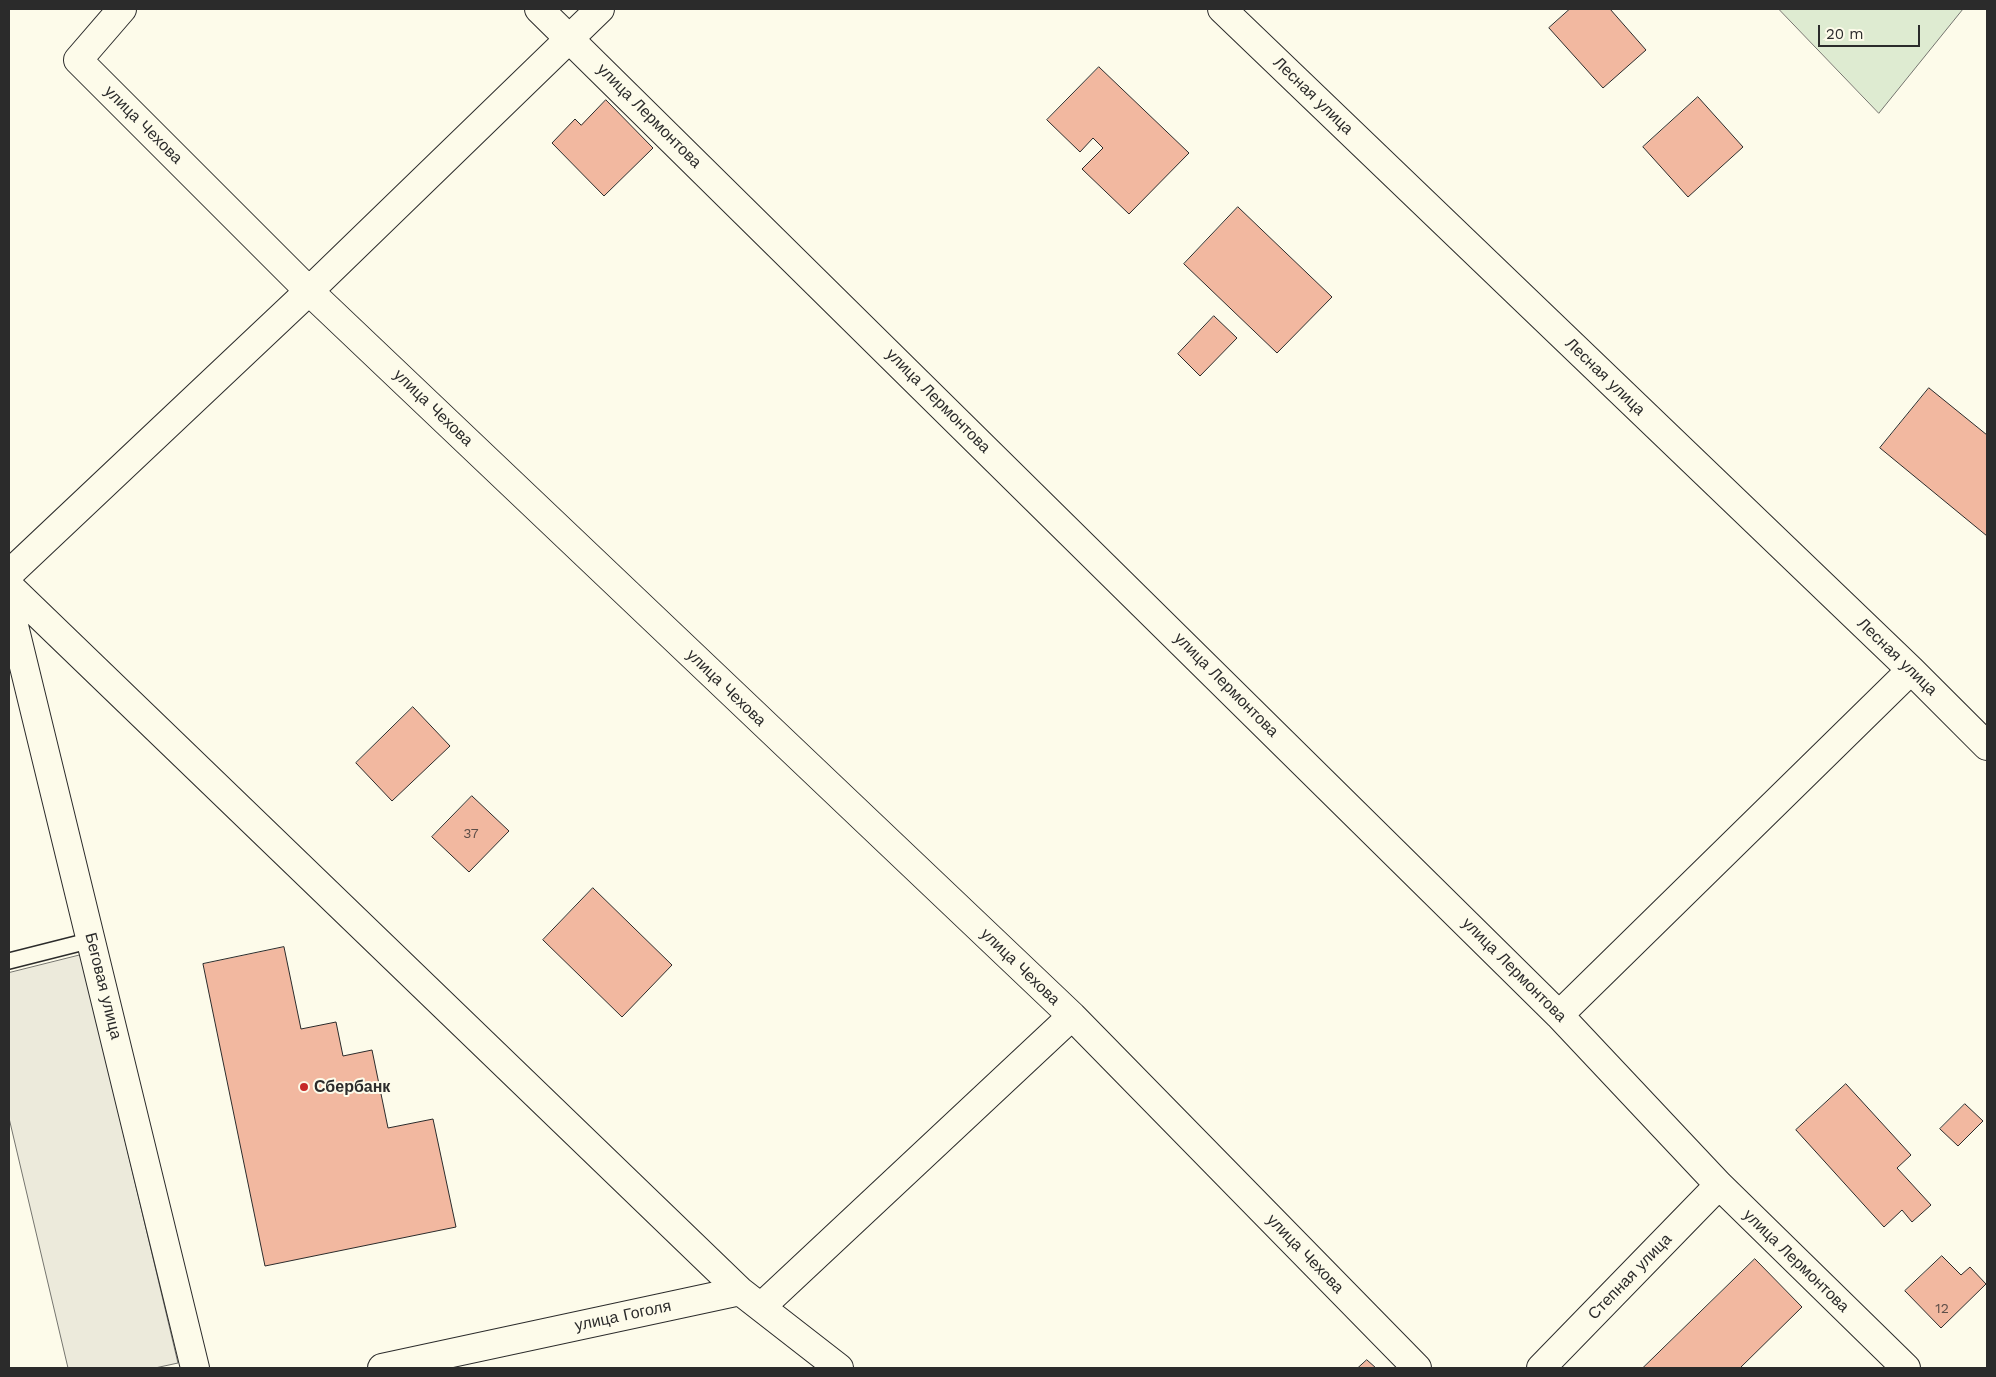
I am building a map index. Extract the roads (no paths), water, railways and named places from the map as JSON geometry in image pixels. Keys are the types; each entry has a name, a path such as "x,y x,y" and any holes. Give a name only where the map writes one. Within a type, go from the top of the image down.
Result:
{"street":[{"name":"улица Чехова","path":"122,9 78,60 309,291 1072,1016 1417,1368"},
{"name":"улица Лермонтова","path":"540,9 1559,1015 1719,1185 1906,1368"},
{"path":"9,574 309,291 600,9"},
{"name":"Лесная улица","path":"1222,9 1912,670 1987,746"},
{"path":"9,586 750,1299 839,1368"},
{"name":"Беговая улица","path":"9,605 195,1368"},
{"path":"1559,1015 1912,670"},
{"path":"750,1299 1072,1016"},
{"name":"Степная улица","path":"1541,1368 1719,1185"},
{"name":"улица Гоголя","path":"382,1368 750,1299"}],"lane":[{"path":"9,961 92,940"}],"place":[{"name":"Сбербанк","path":"304,1087"}]}
